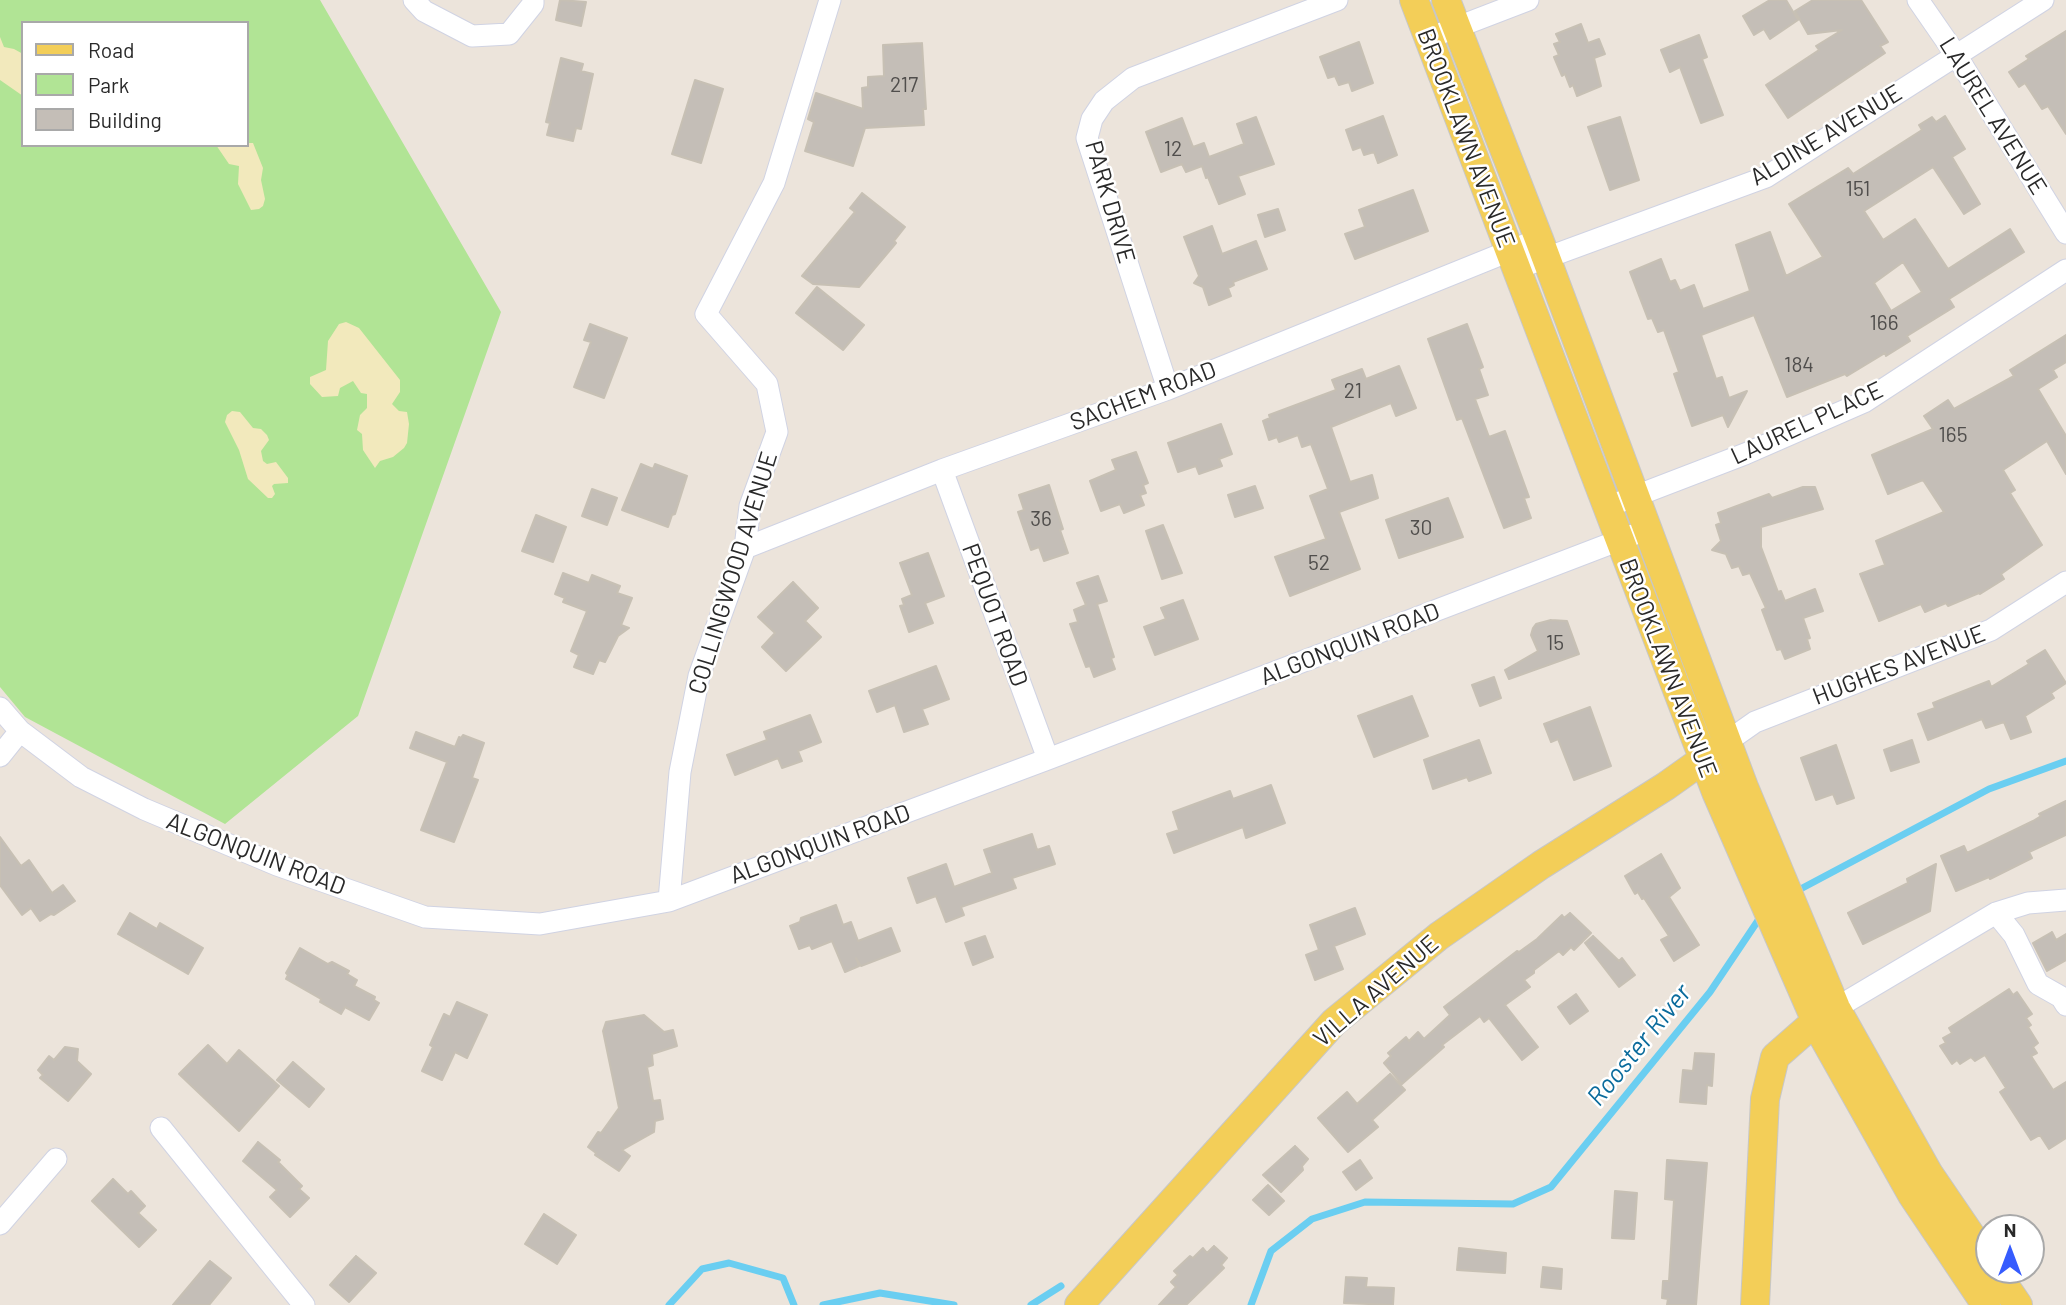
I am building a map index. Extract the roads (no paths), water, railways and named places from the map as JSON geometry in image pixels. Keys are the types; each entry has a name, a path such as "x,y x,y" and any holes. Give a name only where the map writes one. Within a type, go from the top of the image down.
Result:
{"main road":[{"name":"BROOKLAWN AVENUE","path":"1414,0 1703,759 1760,892 1793,937"},
{"name":"BROOKLAWN AVENUE","path":"1446,0 1543,249 1744,786 1780,873 1793,937 1826,1014 1840,1068 1912,1195 1986,1305"},
{"name":"VILLA AVENUE","path":"1079,1305 1334,1022 1439,936 1728,741"},
{"name":"BROOKLAWN AVENUE","path":"1826,1014 1975,1241"},
{"path":"1755,1305 1765,1099 1775,1058 1826,1014"},
{"path":"2004,1284 2018,1305"}],"street":[{"path":"419,6 472,36 509,34 533,4 533,0"},
{"name":"COLLINGWOOD AVENUE","path":"668,901 680,772 699,676 745,548 750,506 778,432 767,384 706,314 774,183 830,0"},
{"name":"PARK DRIVE","path":"1168,389 1087,138 1092,119 1104,101 1133,78 1337,0"},
{"path":"1429,38 1528,0"},
{"name":"LAUREL AVENUE","path":"1918,0 1956,55 2066,233"},
{"name":"ALDINE AVENUE","path":"1543,249 1766,177 2043,0"},
{"name":"SACHEM ROAD","path":"745,548 942,470 1543,249"},
{"name":"LAUREL PLACE","path":"1606,507 1745,454 1864,402 2066,270"},
{"name":"PEQUOT ROAD","path":"942,470 1048,759"},
{"name":"ALGONQUIN ROAD","path":"0,708 20,731 81,777 144,809 277,865 425,917 540,924 668,901 1649,530"},
{"name":"HUGHES AVENUE","path":"1728,741 1755,722 1991,630 2066,582"},
{"path":"0,755 20,731"},
{"path":"1826,1014 1996,912 2028,903 2066,901"},
{"path":"1996,912 2014,935 2038,984 2061,997 2066,1005"},
{"path":"161,1128 292,1300"},
{"path":"0,1224 55,1159"}],"waterway":[{"name":"Rooster River","path":"1793,893 1989,789 2066,761"},
{"name":"Rooster River","path":"1251,1305 1271,1251 1312,1219 1365,1202 1513,1204 1551,1187 1710,992 1761,916"},
{"path":"669,1305 702,1269 729,1263 783,1278 794,1305"},
{"path":"1031,1305 1061,1286"},
{"path":"823,1305 880,1293 954,1305"}]}
